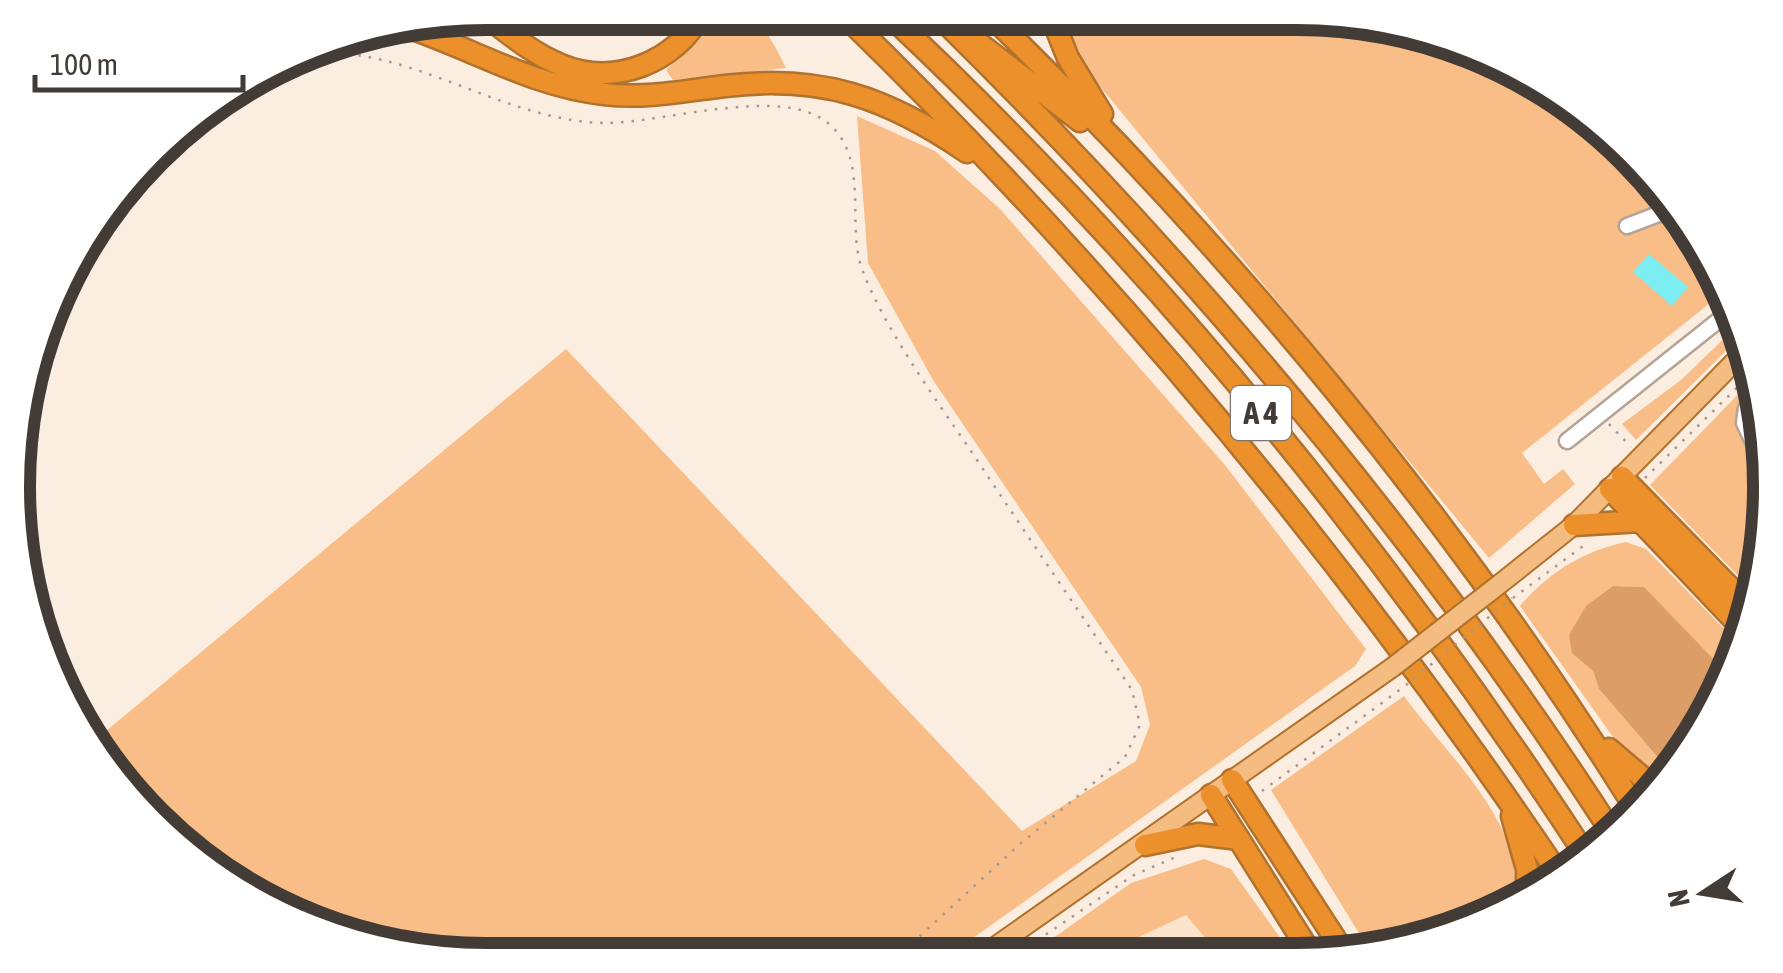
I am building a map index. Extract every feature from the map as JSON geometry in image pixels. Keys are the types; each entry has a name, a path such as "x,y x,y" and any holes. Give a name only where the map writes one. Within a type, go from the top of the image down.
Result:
{"highway":[{"path":"506,30 548,59 599,73 640,68 656,60 689,30"},
{"path":"859,30 1089,268 1266,474 1497,782 1553,864"},
{"name":"A 4","path":"904,30 1062,187 1254,405 1368,548 1578,846"},
{"name":"A 4","path":"953,30 1164,250 1332,448 1465,619 1605,822"},
{"path":"962,30 1004,58 1150,180"},
{"path":"1004,30 1150,180 1290,340 1442,528 1580,719 1629,798"},
{"path":"1058,30 1084,89 1150,180"},
{"path":"424,34 508,70 573,90 645,95 782,83 855,93 926,124 1003,176"},
{"path":"1616,483 1641,521 1733,619"},
{"path":"1616,483 1739,597"},
{"path":"1574,525 1641,521"},
{"path":"1580,719 1629,770 1645,781"},
{"path":"1232,780 1337,941"},
{"path":"1497,782 1523,850 1526,881"},
{"path":"1211,795 1304,943"},
{"path":"1145,845 1198,834 1239,839"}],"main road":[{"path":"1001,943 1393,667 1501,583 1574,525 1735,361"}],"lane":[{"path":"1627,226 1662,213"},
{"path":"1567,441 1721,319"},
{"path":"1746,409 1744,423 1750,436"}],"path":[{"path":"337,55 371,58 556,118 608,123 760,106 807,111 831,125 851,161 861,267 925,384 1132,690 1140,725 1125,757 1020,844 912,943"},
{"path":"1600,414 1640,458"},
{"path":"1406,684 1512,598"}],"shaded area":[{"path":"710,30 763,30 786,68 673,80 666,70"},
{"path":"1068,30 1326,31 1386,39 1471,65 1550,107 1619,164 1676,233 1713,301 1522,453 1544,484 1563,469 1575,484 1489,558 1098,84"},
{"path":"857,116 935,151 1000,209 1225,465 1366,649 1355,666 966,943 486,943 427,939 368,927 285,896 209,849 143,787 103,734 566,349 1022,831 1136,761 1150,725 1141,687 933,380 868,263"},
{"path":"1727,335 1731,346 1636,440 1622,424 1681,380"},
{"path":"1742,390 1753,486 1743,581 1650,485"},
{"path":"1626,542 1646,549 1729,634 1717,663 1643,587 1613,586 1572,652 1593,671 1599,689 1662,760 1651,774 1618,744 1520,606 1542,583 1595,551"},
{"path":"1613,586 1644,587 1717,663 1692,715 1662,760 1599,689 1593,671 1572,653 1569,635 1586,606"},
{"path":"1404,696 1480,791 1496,818 1515,871 1514,888 1443,919 1362,938 1271,790"},
{"path":"1204,859 1231,869 1284,943 1209,943 1186,915 1126,943 1046,943 1131,883"},
{"path":"1186,915 1209,943 1126,943"}],"building":[{"path":"1649,254 1688,287 1672,306 1633,272"}]}
